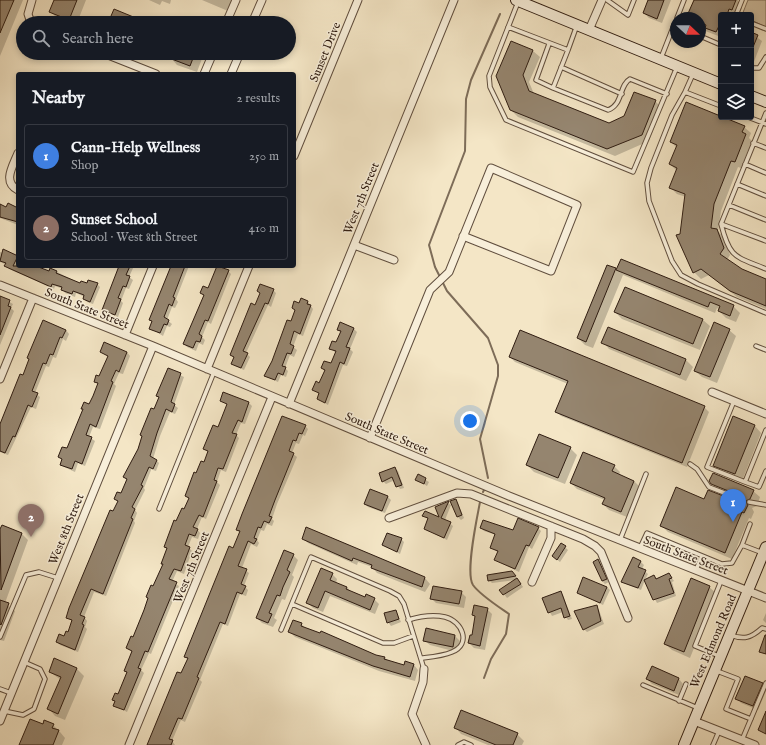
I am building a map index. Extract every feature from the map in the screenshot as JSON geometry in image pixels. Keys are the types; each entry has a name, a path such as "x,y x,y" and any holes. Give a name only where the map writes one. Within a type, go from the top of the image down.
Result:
{"main road":[{"path":"517,0 718,83"},
{"path":"754,97 766,102"},
{"name":"West Edmond Road","path":"684,745 765,550"}],"street":[{"path":"29,16 32,0"},
{"path":"229,16 236,0"},
{"path":"255,16 262,0"},
{"name":"Sunset Drive","path":"296,151 358,0"},
{"name":"West 7th Street","path":"289,404 454,0"},
{"path":"589,30 602,0"},
{"path":"121,60 151,72"},
{"path":"205,72 210,60"},
{"path":"232,72 237,60"},
{"path":"16,158 9,174 9,179 11,184 16,188"},
{"path":"370,438 430,290 449,272 463,236 491,168 577,205 551,271 463,236"},
{"path":"354,245 394,260"},
{"path":"125,335 152,268"},
{"path":"210,371 248,268"},
{"name":"South State Street","path":"0,285 152,346 509,496 766,598"},
{"path":"0,379 33,298"},
{"name":"West 8th Street","path":"0,721 152,346"},
{"path":"712,392 766,414"},
{"name":"West 7th Street","path":"129,745 272,397"},
{"path":"389,518 457,493 471,494 582,539 595,546 601,552 628,618"},
{"path":"506,508 509,496"},
{"path":"532,582 551,538 550,526"},
{"path":"424,669 423,682 412,714 426,745"},
{"path":"694,721 755,745"}],"lane":[{"path":"517,0 489,76 490,86 506,120 633,172 678,66"},
{"path":"607,0 628,15 634,0"},
{"path":"679,12 684,0"},
{"path":"737,12 742,0"},
{"path":"754,24 766,28"},
{"path":"553,88 577,25"},
{"path":"508,27 568,50"},
{"path":"661,59 670,38"},
{"path":"706,39 718,44"},
{"path":"550,44 536,80 553,88 608,110 616,104 622,94 626,81 630,79 667,94"},
{"path":"754,68 760,68 766,56"},
{"path":"561,67 622,94"},
{"path":"694,72 686,92 672,115 651,168 647,183 649,201 672,261 681,275 698,284 766,313"},
{"path":"686,92 718,105"},
{"path":"766,113 721,224 726,243 735,256 765,268 766,263"},
{"path":"754,119 766,124"},
{"path":"753,143 766,148"},
{"path":"745,164 766,173"},
{"path":"737,184 766,196"},
{"path":"729,205 766,220"},
{"path":"721,224 766,241"},
{"path":"756,346 766,350"},
{"path":"159,509 210,371"},
{"path":"734,401 707,467 759,488 766,471"},
{"path":"745,482 766,431"},
{"path":"690,464 697,469 709,486 740,499"},
{"path":"620,541 646,474"},
{"path":"749,502 766,505"},
{"path":"640,549 646,533 727,565 732,563 735,559 750,524"},
{"path":"742,545 765,550"},
{"path":"696,570 702,556"},
{"path":"281,630 311,557 399,596 404,604 413,636 422,658 424,669"},
{"path":"0,637 26,575 39,572 58,578"},
{"path":"721,581 695,646 721,657"},
{"path":"292,604 383,643 394,643 413,636"},
{"path":"408,620 430,615 445,617 455,621 460,626 463,634 462,641 458,648 452,652 422,658"},
{"path":"730,635 741,639 748,638 762,628 766,629"},
{"path":"4,710 22,715 34,709 46,679 40,669 24,662"},
{"path":"716,670 738,679 726,710 751,719"},
{"path":"742,740 766,683"},
{"path":"679,700 686,684"},
{"path":"643,685 699,709"},
{"path":"0,689 12,693"},
{"path":"713,745 719,730"},
{"path":"458,745 464,742 471,745"}],"shaded area":[{"path":"748,0 766,0 766,27 754,21 754,12 743,12"}],"building":[{"path":"0,0 14,0 0,33"},
{"path":"54,0 77,0 71,16 59,16 49,12"},
{"path":"648,0 664,0 657,19 643,13"},
{"path":"694,0 736,0 732,10 729,9 728,12 718,12 718,28 716,32 706,28 706,12 689,12"},
{"path":"114,9 131,16 111,16"},
{"path":"754,33 758,35 754,45"},
{"path":"511,41 533,50 523,75 529,91 609,123 624,116 634,92 656,100 642,135 607,149 510,110 496,76"},
{"path":"174,60 192,60 190,66"},
{"path":"686,102 718,115 718,120 730,120 745,126 742,132 746,134 735,162 731,161 714,204 711,228 717,229 724,248 720,254 742,269 766,279 766,306 730,291 701,269 693,273 676,235 680,234 685,194 669,188 677,168 669,164 677,145 670,142"},
{"path":"8,203 16,207 16,221 0,217 0,204 6,207"},
{"path":"3,249 16,255 16,260 13,266 16,266 16,268 41,268 49,271 50,268 57,271 56,273 80,283 81,281 87,283 88,280 98,283 90,302 83,299 84,295 73,291 72,294 61,290 62,287 52,284 51,287 4,266 6,263 0,261"},
{"path":"621,259 734,305 730,316 718,311 720,306 710,302 708,307 616,270"},
{"path":"607,265 616,268 586,342 577,338"},
{"path":"118,268 129,268 126,275 130,276 126,287 123,286 118,298 121,299 115,315 102,310"},
{"path":"170,268 184,268 173,297 175,298 172,306 169,304 164,317 169,320 167,325 164,324 160,333 149,329 152,321 149,320"},
{"path":"216,268 229,270 208,321 205,320 199,334 202,336 200,342 196,341 193,348 183,344 204,295 200,293 203,286 208,288"},
{"path":"260,284 274,289 268,304 265,303 243,351 248,353 241,368 231,364 234,357 230,355 251,303 255,305 260,293 257,291"},
{"path":"625,287 703,319 693,344 614,312"},
{"path":"0,296 10,300 8,306 11,307 0,335"},
{"path":"301,298 308,301 307,304 311,305 300,334 294,331 290,344 294,346 291,354 287,353 282,366 286,367 283,375 278,373 275,380 264,376 272,361 287,320 291,321 295,310 292,308 294,301 299,303"},
{"path":"43,320 66,330 62,338 60,337 53,355 50,354 46,364 43,363 32,391 38,393 32,407 28,405 15,437 13,436 5,453 0,451 0,424 20,374 23,375 29,359 27,358"},
{"path":"340,322 354,328 346,347 350,348 344,364 340,362 325,403 317,399 319,393 312,390 316,381 319,383 325,370 321,368 324,361 331,363 336,351 329,349 332,341 336,342 341,331 337,330"},
{"path":"714,322 730,329 710,377 694,371"},
{"path":"608,327 686,359 680,375 601,343"},
{"path":"520,330 705,406 682,463 555,412 568,381 509,357"},
{"path":"104,342 127,352 119,372 116,370 111,381 113,382 96,427 90,424 86,435 92,437 82,464 75,461 72,469 60,465 62,459 58,457 62,447 67,448 83,409 81,409 84,402 89,404 93,396 98,383 94,382 96,375 99,376 108,356 100,352"},
{"path":"168,368 181,373 171,402 175,404 172,412 166,409 150,456 157,460 153,469 149,467 141,485 143,486 132,507 135,509 131,518 133,519 103,594 91,589 80,615 85,617 82,624 84,625 75,650 56,642 59,634 64,636 66,631 68,632 72,620 66,618 69,608 110,510 113,511 118,501 114,499 117,492 121,493 127,479 123,477 138,449 142,436 140,435 151,408 154,409 159,397 156,396"},
{"path":"223,392 249,402 242,422 238,420 232,433 237,434 223,469 218,468 214,480 217,481 203,517 199,515 193,527 198,529 195,536 189,534 185,545 190,547 181,571 174,569 169,579 177,582 148,652 145,651 138,668 141,669 124,710 113,706 115,701 112,700 115,693 118,694 127,672 124,671 132,651 126,648 131,636 133,637 144,610 148,598 146,597 151,585 153,586 163,564 161,564 167,548 164,547 174,520 176,521 189,498 185,496 194,472 196,473 201,461 204,462 208,451 203,449 213,425 218,427 227,404 220,401"},
{"path":"282,416 306,425 302,434 299,433 296,441 293,440 289,451 294,453 269,516 272,517 269,523 264,521 261,528 258,527 254,538 257,539 254,544 248,541 238,566 247,569 241,584 246,586 242,594 237,592 225,624 220,622 197,677 199,678 182,719 178,718 169,739 173,740 171,745 147,745 177,672 181,673 188,658 184,657 229,546 233,548 240,531 236,530"},
{"path":"733,416 755,425 735,474 713,466"},
{"path":"539,434 571,447 558,478 526,465"},
{"path":"583,452 615,465 612,471 634,481 621,512 602,504 605,498 570,483"},
{"path":"395,467 402,485 396,487 392,477 382,482 379,473"},
{"path":"713,473 754,490 750,499 746,501 748,505 744,513 742,512 725,553 660,526 676,487 704,499 708,490 739,502 742,501 743,498 741,496 711,484 709,481"},
{"path":"418,474 426,478 424,484 415,480"},
{"path":"370,489 388,496 382,511 364,504"},
{"path":"456,499 462,515 457,517 450,501"},
{"path":"449,501 441,518 451,522 444,538 424,529 428,518 422,516 425,511 439,517 435,507"},
{"path":"518,518 539,527 529,546 526,545 515,569 494,560 498,551 490,548 495,534 480,528 483,520 513,530"},
{"path":"2,525 22,533 1,590 0,529"},
{"path":"306,527 425,577 422,587 371,568 372,565 353,558 352,561 302,539"},
{"path":"387,533 402,538 397,552 382,545"},
{"path":"561,543 566,546 557,560 552,556"},
{"path":"284,550 294,554 287,570 290,572 280,596 277,595 269,613 272,614 268,623 256,618"},
{"path":"633,557 641,561 638,567 646,570 638,588 621,582"},
{"path":"598,559 607,579 602,581 593,562"},
{"path":"321,568 333,573 330,580 347,587 346,589 365,597 366,594 375,598 370,610 325,591 318,608 306,603"},
{"path":"512,571 516,576 488,581 487,575"},
{"path":"669,573 672,578 669,579 674,593 653,600 644,580 654,575 656,579"},
{"path":"583,577 607,587 600,603 577,593"},
{"path":"517,578 521,584 503,595 499,590"},
{"path":"691,578 710,586 684,652 664,644"},
{"path":"433,586 462,591 459,604 430,599"},
{"path":"561,591 570,616 564,618 561,608 548,613 542,598"},
{"path":"0,600 9,603 1,625 0,624"},
{"path":"474,605 488,608 480,646 468,643 470,635 472,635 475,616 472,615"},
{"path":"597,605 601,621 583,630 574,611"},
{"path":"396,610 399,619 387,623 384,613"},
{"path":"293,620 302,623 301,626 320,633 321,631 376,655 385,657 384,659 404,665 405,661 414,664 410,677 373,666 288,632"},
{"path":"426,628 455,635 453,647 423,641"},
{"path":"766,635 766,654 759,652"},
{"path":"54,658 77,668 58,714 47,709 61,677 49,672"},
{"path":"652,666 679,678 674,691 646,679"},
{"path":"745,676 763,683 753,706 735,699"},
{"path":"461,710 518,733 513,745 496,745 454,728"},
{"path":"766,711 766,734 758,730"},
{"path":"30,719 43,724 44,720 54,724 52,728 59,730 53,745 19,745"}],"waterway":[{"path":"440,277 435,267 429,245 465,151 466,99 471,80 500,14"},
{"path":"442,281 447,291 488,338 498,365 498,376 480,439 488,478"},
{"path":"480,502 472,545 470,569 471,579 473,585 480,593 509,614 506,634 491,659 484,678"}],"place":[{"name":"Cann-Help Wellness","path":"733,522"},
{"name":"Sunset School","path":"31,537"}]}
